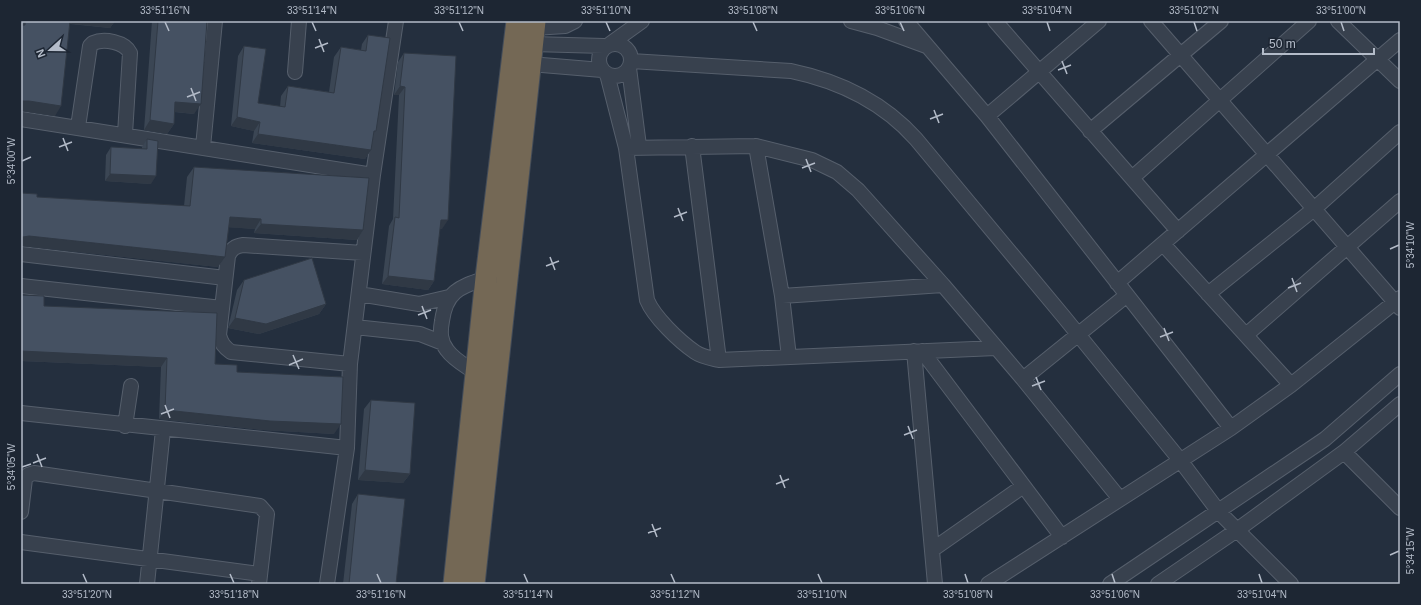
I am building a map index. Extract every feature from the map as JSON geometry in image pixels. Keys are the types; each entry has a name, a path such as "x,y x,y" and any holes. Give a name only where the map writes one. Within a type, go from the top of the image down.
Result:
{"highway":[{"path":"454,584 486,278 530,36"},
{"path":"474,584 530,36"}],"street":[{"path":"203,147 215,21"},
{"path":"295,72 299,21"},
{"path":"327,584 347,448 350,364 363,253 396,21"},
{"path":"530,36 565,26 575,21"},
{"path":"633,147 598,58 607,45 642,21"},
{"path":"851,21 877,28 927,46"},
{"path":"906,21 987,116 1231,428"},
{"path":"995,21 1178,231"},
{"path":"987,116 1100,21"},
{"path":"988,584 1231,428 1291,385 1398,303 1347,247 1151,21"},
{"path":"1090,131 1221,21"},
{"path":"1132,178 1310,21"},
{"path":"1338,21 1400,81"},
{"path":"530,36 607,45 623,45 631,55 633,147 644,290 650,308 660,320 695,352 708,358 719,360 996,348"},
{"path":"530,36 604,72 620,76 630,64"},
{"path":"1117,283 1400,40"},
{"path":"78,127 90,46 93,42 101,41 124,45 130,53 125,134"},
{"path":"630,64 791,71 820,78 843,86 874,103 904,125 1180,460 1219,512 1291,584"},
{"path":"21,119 125,134 373,175"},
{"path":"1208,294 1314,209 1400,132"},
{"path":"692,146 719,360"},
{"path":"633,147 756,146 812,160 836,172 858,190 943,285 1023,378 1120,499"},
{"path":"756,146 782,296 789,357"},
{"path":"1246,335 1400,201"},
{"path":"1163,244 1291,385"},
{"path":"350,364 231,352 221,342 219,335 225,278 228,256 231,250 236,246 363,253"},
{"path":"21,254 225,278"},
{"path":"359,294 419,304 449,296 464,285 486,278"},
{"path":"782,296 943,285"},
{"path":"21,286 222,308"},
{"path":"1023,378 1127,295"},
{"path":"449,296 443,309 440,332 443,343 456,360 476,373"},
{"path":"355,327 420,334 443,343"},
{"path":"918,351 1062,537"},
{"path":"918,351 935,584"},
{"path":"1110,584 1219,512 1325,439 1400,374"},
{"path":"125,426 131,386"},
{"path":"1158,584 1344,452 1400,404"},
{"path":"21,413 125,426 347,448"},
{"path":"147,584 163,430"},
{"path":"1344,452 1400,508"},
{"path":"21,512 25,479 28,475 34,473 260,506 267,514 260,579 150,559 21,542"},
{"path":"932,550 1022,486"}],"building":[{"path":"25,21 70,21 61,106 21,101 21,37 22,25 25,25"},
{"path":"158,21 207,21 201,104 175,102 174,124 150,120"},
{"path":"368,35 390,38 376,131 374,131 371,150 258,134 260,122 237,117 244,46 266,49 258,103 285,107 288,86 334,93 341,47 366,51"},
{"path":"404,53 456,56 448,220 441,220 434,281 388,276 395,217 399,218 405,87 400,86"},
{"path":"147,139 158,141 156,176 110,174 111,147 147,149"},
{"path":"194,167 369,178 363,230 261,224 261,219 230,217 225,257 29,236 21,237 21,193 37,194 37,197 190,206"},
{"path":"312,258 326,304 266,324 235,318 244,280"},
{"path":"21,295 44,296 44,306 217,313 215,364 237,365 237,372 343,377 341,424 270,421 165,410 167,358 21,351"},
{"path":"371,400 415,403 410,474 365,470"},
{"path":"358,494 405,499 396,584 349,584"}]}
